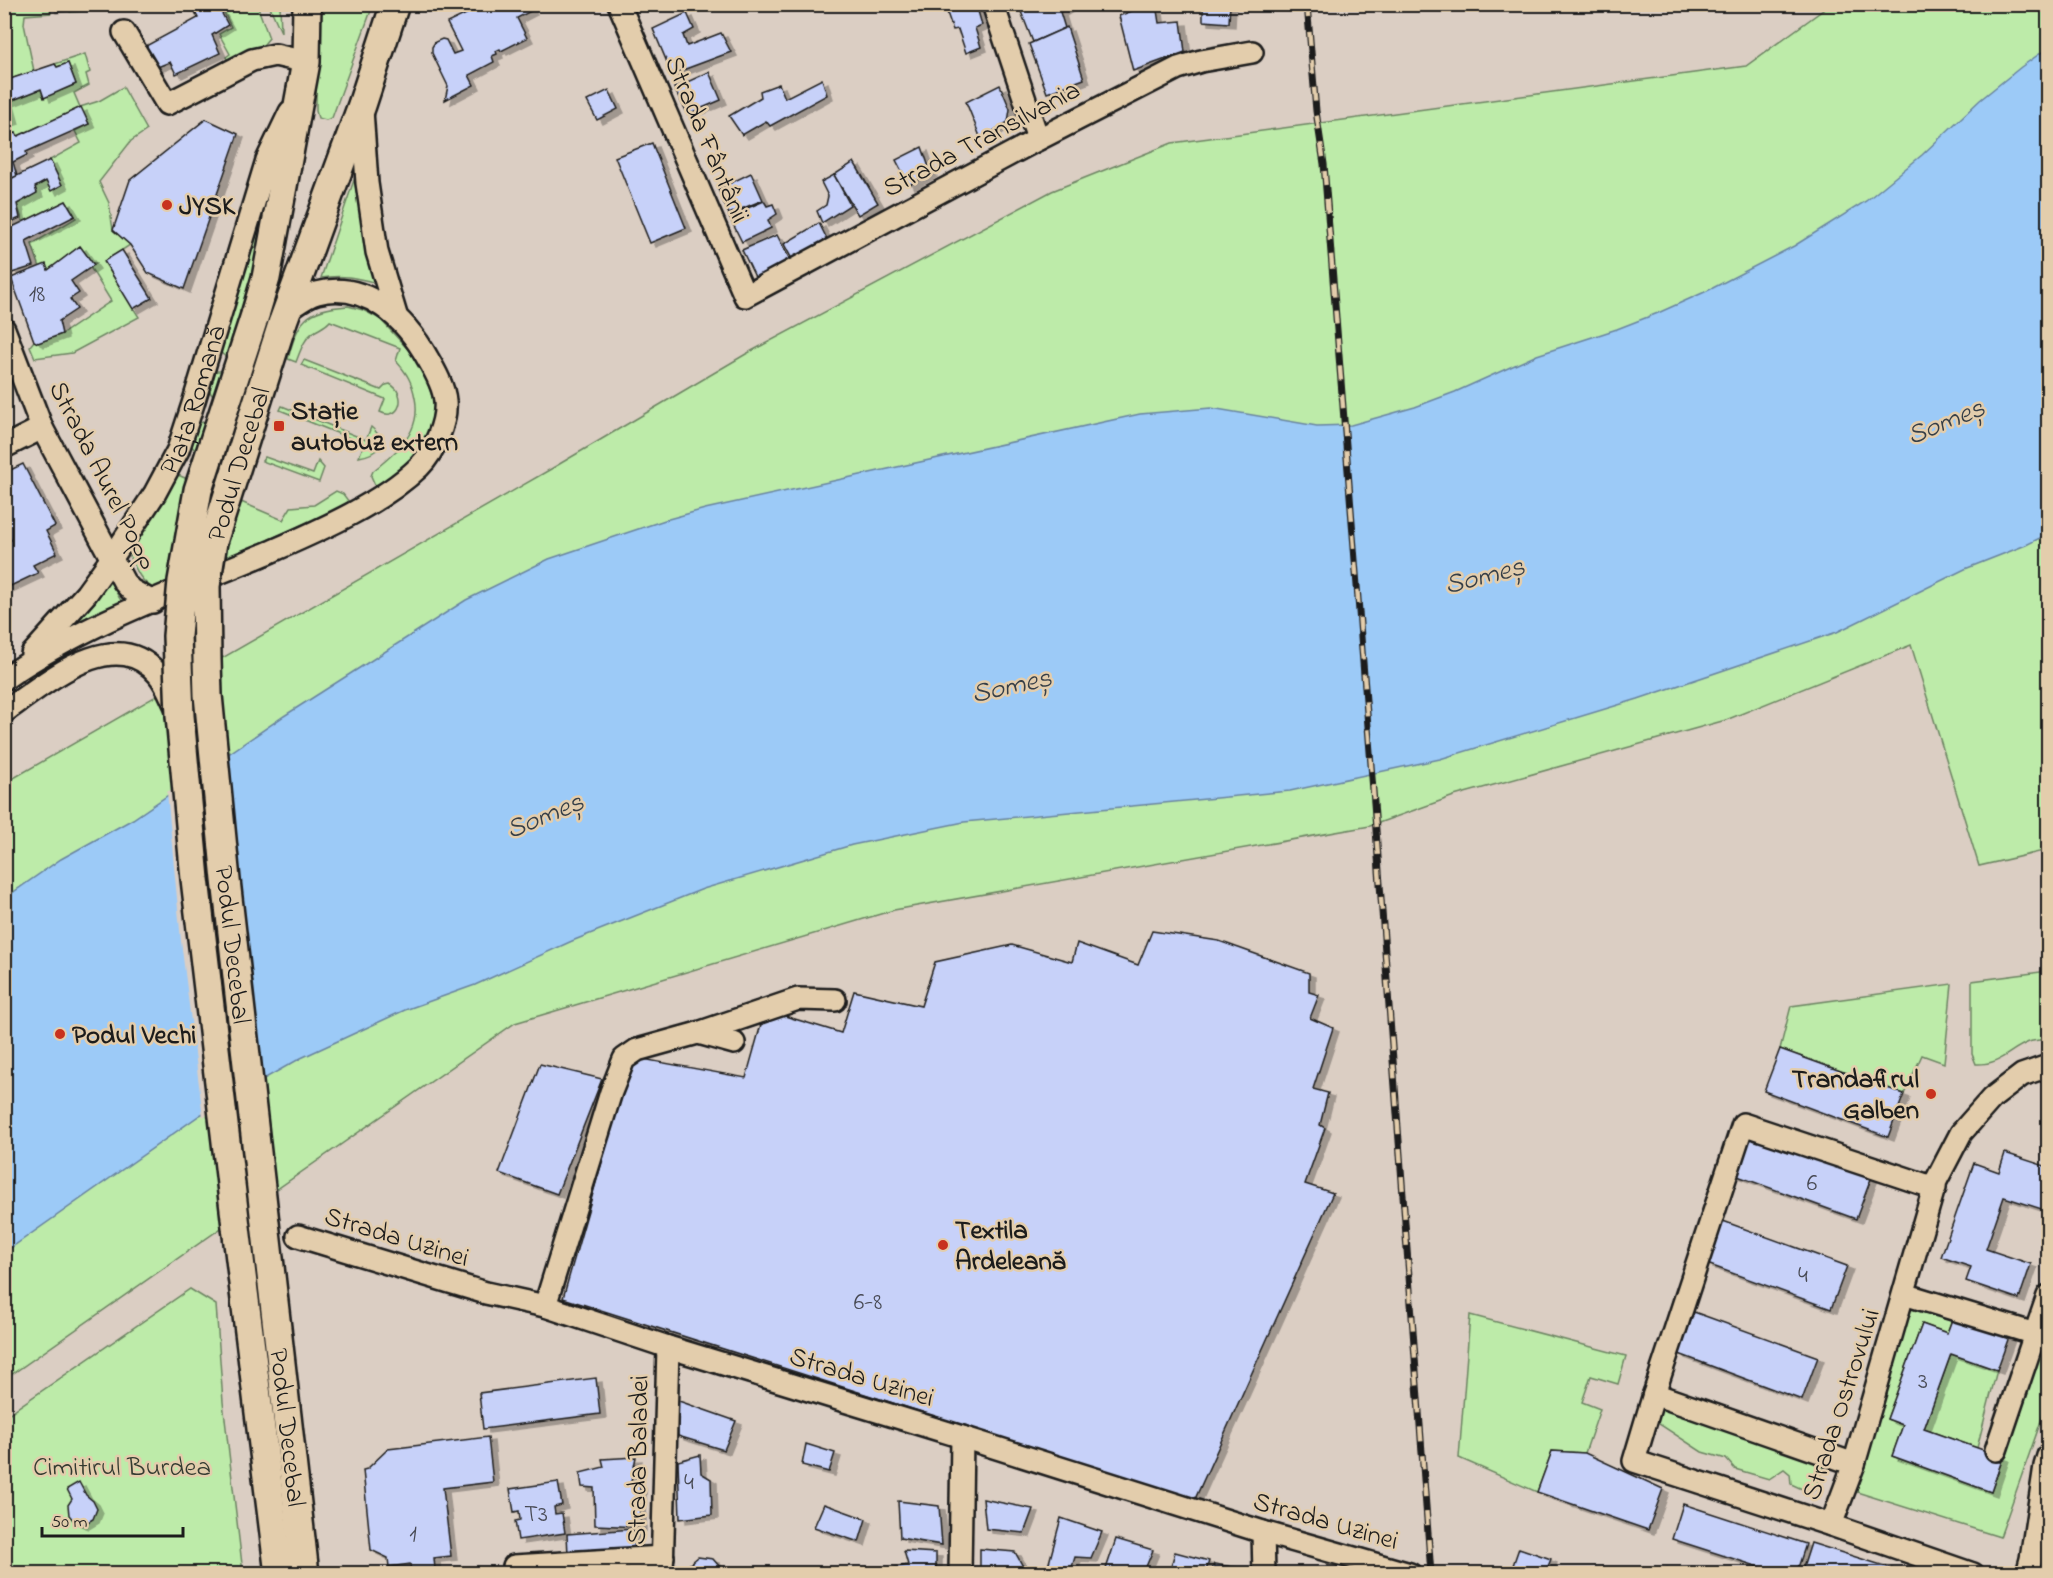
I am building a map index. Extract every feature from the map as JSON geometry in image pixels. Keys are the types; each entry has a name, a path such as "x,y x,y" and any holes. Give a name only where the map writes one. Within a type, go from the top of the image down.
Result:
{"main road":[{"path":"292,4 306,62"},
{"name":"Piața Romană","path":"255,315 266,278 306,62 307,4"},
{"name":"Piața Romană","path":"286,316 362,105 395,4"},
{"name":"Podul Decebal","path":"255,315 198,490 182,581 177,636 180,716 197,891 279,1574"},
{"name":"Podul Decebal","path":"286,316 213,542 206,586 207,660 208,695 226,880 305,1574"}],"street":[{"name":"Strada Fântânii","path":"619,4 745,296"},
{"path":"993,4 1038,139"},
{"path":"124,32 167,104 252,60 275,55 306,62"},
{"name":"Strada Transilvania","path":"745,296 1038,139 1178,68 1201,61 1252,52"},
{"name":"Piața Romană","path":"11,674 86,594 154,493 178,450 267,160 300,93"},
{"name":"Piața Romană","path":"362,105 367,183 377,252 396,315"},
{"name":"Piața Romană","path":"11,674 58,645 109,620 326,527 399,484 421,465 435,444 445,413 445,400 433,368 422,348 396,315 368,296 340,290 317,293 305,298 286,316"},
{"name":"Strada Aurel Popp","path":"4,329 42,428 112,558 131,590 153,602"},
{"path":"4,447 42,428"},
{"name":"Podul Decebal","path":"4,712 72,666 104,654 130,654 159,674 180,716"},
{"path":"545,1306 560,1252 620,1065 624,1059 637,1050 698,1033 798,999 835,1000"},
{"path":"698,1033 734,1043"},
{"name":"Strada Ostrovului","path":"1973,1574 1831,1525 1854,1464 1935,1188 1961,1132 1992,1098 2022,1076 2049,1066"},
{"path":"1831,1525 1634,1461 1654,1394 1743,1124 1935,1188"},
{"name":"Strada Uzinei","path":"298,1236 486,1293 545,1306 668,1347 1263,1532 1410,1574"},
{"name":"Strada Ostrovului","path":"1904,1294 2035,1334"},
{"path":"1996,1450 2049,1296"},
{"name":"Strada Baladei","path":"663,1565 668,1347"},
{"path":"1654,1394 1854,1464"},
{"path":"960,1574 962,1437"},
{"path":"2027,1574 2045,1466 2049,1456"},
{"path":"1263,1532 1264,1574"},
{"path":"514,1566 663,1565"}],"green space":[{"path":"4,5 49,5 51,13 25,15 24,24 34,71 5,81"},
{"path":"69,5 127,5 127,8 70,12"},
{"path":"228,5 257,5 269,38 260,49 229,65 226,57 230,54 219,34 231,27 222,8"},
{"path":"269,5 280,5 281,32"},
{"path":"316,5 373,5 332,118 326,120 318,118 316,111"},
{"path":"1830,5 2048,5 2048,850 1979,866 1911,645 1726,720 1454,796 1370,826 894,910 515,1023 5,1379 5,783 551,469 746,354 1052,191 1172,143 1746,66"},
{"path":"85,54 90,72 86,74 89,85 74,93 80,107 99,101 123,87 147,130 131,141 99,182 109,203 113,230 130,245 104,262 139,317 72,353 35,358 30,346 34,341 38,343 62,334 111,301 90,267 96,263 92,263 80,246 48,270 40,267 32,244 76,218 66,201 23,222 17,204 36,193 35,187 46,181 51,190 62,185 50,160 81,143 75,131 89,124 80,108 18,136 16,133 6,136 5,123 13,120 8,102 41,89 44,97 76,84 68,63 57,67 55,64"},
{"path":"354,180 377,283 356,278 321,278"},
{"path":"267,195 272,199 257,268 227,358 220,352"},
{"path":"348,306 363,310 380,319 415,357 422,366 436,416 421,452 390,480 375,485 371,476 373,471 399,449 415,421 415,398 412,387 396,361 400,348 330,321 308,338 296,362 288,359 300,326 306,319 322,310"},
{"path":"304,360 381,390 390,384 399,394 397,410 387,414 380,412 385,399 301,365"},
{"path":"216,371 223,371 214,398 207,387 210,375"},
{"path":"282,406 366,440 371,427 379,438 379,446 371,453 359,457 364,444 280,410"},
{"path":"205,421 213,423 201,455 193,448 190,439 193,426"},
{"path":"265,457 313,474 318,461 324,468 319,482 262,461"},
{"path":"178,475 283,520 291,507 314,505 336,491 343,494 349,502 341,508 155,589 143,580 130,556 170,478"},
{"path":"108,578 120,599 129,606 67,634"},
{"path":"2048,971 2048,1039 2029,1042 1998,1060 1976,1064 1972,1054 1972,981"},
{"path":"1952,984 1944,1063 1922,1055 1904,1094 1780,1049 1791,1006"},
{"name":"Cimitirul Burdea","path":"190,1289 216,1305 223,1402 243,1573 5,1573 4,1417"},
{"path":"1904,1294 1954,1314 1947,1333 1922,1324 1887,1419 1903,1425 1892,1456 1991,1492 2003,1458 1996,1450 2048,1309 2048,1401 2000,1537 1844,1488"},
{"path":"1470,1315 1626,1356 1618,1384 1591,1376 1582,1402 1600,1409 1585,1453 1552,1451 1537,1492 1459,1458"},
{"path":"1951,1354 1997,1370 1977,1448 1924,1429"},
{"path":"1661,1402 1827,1460 1814,1490 1802,1489 1791,1484 1790,1474 1784,1469 1769,1479 1735,1469 1726,1459 1702,1452 1656,1422"}],"water":[{"name":"Someș","path":"2048,48 2048,534 1965,569 1837,632 1638,699 1440,759 1290,791 964,822 852,845 703,889 572,941 475,985 405,1010 301,1058 200,1115 5,1252 5,898 61,859 133,819 284,716 466,600 549,559 665,520 705,509 1140,414 1211,408 1317,426 1351,425 1415,407 1455,392 1537,355 1658,313 1707,291 1794,246 1866,201 1922,155 1980,100"}],"pier":[{"path":"227,751 264,1082 203,1117 181,941 167,792"}],"building":[{"path":"49,4 65,4 66,7 50,9"},
{"path":"191,4 221,4 218,6 228,25 212,35 220,53 176,74 170,62 155,68 144,47 198,18"},
{"path":"472,4 528,4 531,11 517,18 527,38 501,51 500,49 496,51 497,54 492,56 494,62 469,75 474,85 445,100 448,86 432,53 432,47 435,42 442,39 446,40 453,54 461,51 447,23 475,10"},
{"path":"951,4 976,4 982,25 975,28 981,47 966,53 958,29 953,30 945,7"},
{"path":"1018,4 1073,4 1060,12 1065,28 1033,42"},
{"path":"1149,4 1156,4 1159,23 1181,21 1185,52 1133,71 1119,16"},
{"path":"1203,4 1230,4 1229,23 1203,21"},
{"path":"687,13 694,29 683,35 687,46 721,33 731,52 672,74 653,29"},
{"path":"1067,27 1084,79 1047,93 1029,44"},
{"path":"68,63 76,84 44,98 41,89 8,102 13,120 4,123 4,81 55,64 57,67"},
{"path":"709,72 721,100 688,114 674,88"},
{"path":"822,79 827,95 770,126 766,121 742,135 729,116 761,97 760,91 779,84 785,98"},
{"path":"1000,85 1010,109 1008,122 981,139 966,102"},
{"path":"609,90 618,109 597,120 587,101"},
{"path":"81,107 89,124 26,152 27,155 13,162 17,176 4,182 4,137 16,133 18,136"},
{"name":"JYSK","path":"206,119 238,134 184,289 148,273 130,245 113,230 130,180"},
{"path":"652,143 686,228 650,243 615,157"},
{"path":"922,147 931,173 909,185 896,160"},
{"path":"50,160 62,185 51,191 46,181 35,187 37,193 17,204 20,218 4,225 4,182"},
{"path":"854,162 878,203 858,215 834,175"},
{"path":"751,173 763,200 729,214 718,189"},
{"path":"834,175 850,205 822,223 817,211 826,205 828,196 821,182"},
{"path":"66,201 75,216 26,241 34,266 12,273 4,252 4,231"},
{"path":"764,201 767,206 773,204 777,214 768,220 771,228 742,242 729,216"},
{"path":"819,223 828,241 793,261 784,244"},
{"path":"777,235 791,262 756,279 742,250"},
{"path":"80,246 94,265 71,281 79,293 70,299 77,309 59,321 62,334 38,343 34,341 11,278 46,264 48,270"},
{"path":"122,250 152,298 133,309 104,261"},
{"path":"23,464 55,526 46,531 57,553 33,565 38,573 4,589 4,544 11,540 4,527 4,473"},
{"name":"Textila Ardeleană","path":"1152,931 1219,941 1309,973 1309,992 1319,995 1310,1018 1333,1028 1313,1089 1328,1093 1320,1125 1325,1128 1305,1184 1333,1193 1195,1499 563,1298 632,1057 746,1078 765,1010 841,1033 854,991 921,1006 935,962 1012,945 1072,962 1077,943 1138,965"},
{"path":"1780,1049 1904,1094 1888,1137 1764,1091"},
{"path":"540,1064 602,1079 557,1194 499,1173"},
{"path":"1748,1131 1872,1176 1856,1219 1732,1174"},
{"path":"2005,1153 2048,1167 2048,1211 2004,1197 1986,1249 2031,1264 2019,1299 1966,1281 1971,1267 1941,1257 1974,1163 1999,1172"},
{"path":"1723,1221 1847,1266 1831,1309 1707,1264"},
{"path":"1694,1312 1818,1357 1802,1400 1679,1354"},
{"path":"1954,1314 2010,1334 1997,1370 1951,1354 1924,1429 2003,1457 1991,1492 1892,1456 1903,1425 1887,1419 1922,1324 1947,1333"},
{"path":"596,1378 600,1414 483,1429 479,1393"},
{"path":"676,1400 736,1421 724,1450 678,1436"},
{"path":"488,1437 493,1482 443,1488 451,1556 434,1558 435,1569 411,1572 410,1564 389,1567 388,1558 371,1550 363,1470 367,1469 388,1449"},
{"path":"806,1444 835,1453 829,1472 802,1465"},
{"path":"1552,1451 1585,1453 1663,1489 1648,1530 1537,1492"},
{"path":"700,1455 701,1473 711,1479 712,1515 680,1519 678,1461"},
{"path":"636,1457 631,1482 640,1485 640,1527 595,1525 594,1488 582,1487 580,1473 604,1467 602,1459"},
{"path":"79,1482 97,1509 93,1519 83,1525 75,1522 69,1515 68,1505 72,1499 67,1489"},
{"path":"558,1482 562,1505 554,1507 555,1514 562,1513 565,1533 518,1540 515,1521 520,1520 519,1511 514,1512 510,1489"},
{"path":"983,1499 1033,1509 1024,1533 986,1529"},
{"path":"898,1501 939,1506 942,1545 900,1538"},
{"path":"824,1504 866,1519 859,1542 814,1527"},
{"path":"1683,1504 1806,1544 1796,1574 1781,1574 1672,1539"},
{"path":"1061,1518 1102,1532 1091,1558 1075,1557 1070,1574 1046,1574"},
{"path":"633,1529 635,1550 568,1555 567,1534"},
{"path":"1116,1539 1153,1550 1143,1574 1122,1574 1106,1569"},
{"path":"1811,1543 1910,1574 1801,1574"},
{"path":"1519,1548 1551,1559 1545,1574 1510,1574"},
{"path":"980,1549 1015,1552 1027,1574 980,1574"},
{"path":"904,1551 936,1553 936,1574 893,1574 892,1568 908,1565"},
{"path":"1175,1552 1209,1561 1205,1574 1169,1574"},
{"path":"698,1557 713,1559 726,1574 684,1574 684,1569"},
{"path":"1214,1564 1245,1569 1245,1574 1211,1574"},
{"path":"1667,1568 1684,1574 1665,1574"}],"railway":[{"path":"1307,4 1316,111 1324,164 1431,1574"}],"place":[{"name":"JYSK","path":"167,205"},
{"name":"Stație autobuz extern","path":"279,426"},
{"name":"Podul Vechi","path":"60,1034"},
{"name":"Trandafirul Galben","path":"1931,1094"},
{"name":"Textila Ardeleană","path":"943,1245"}]}
